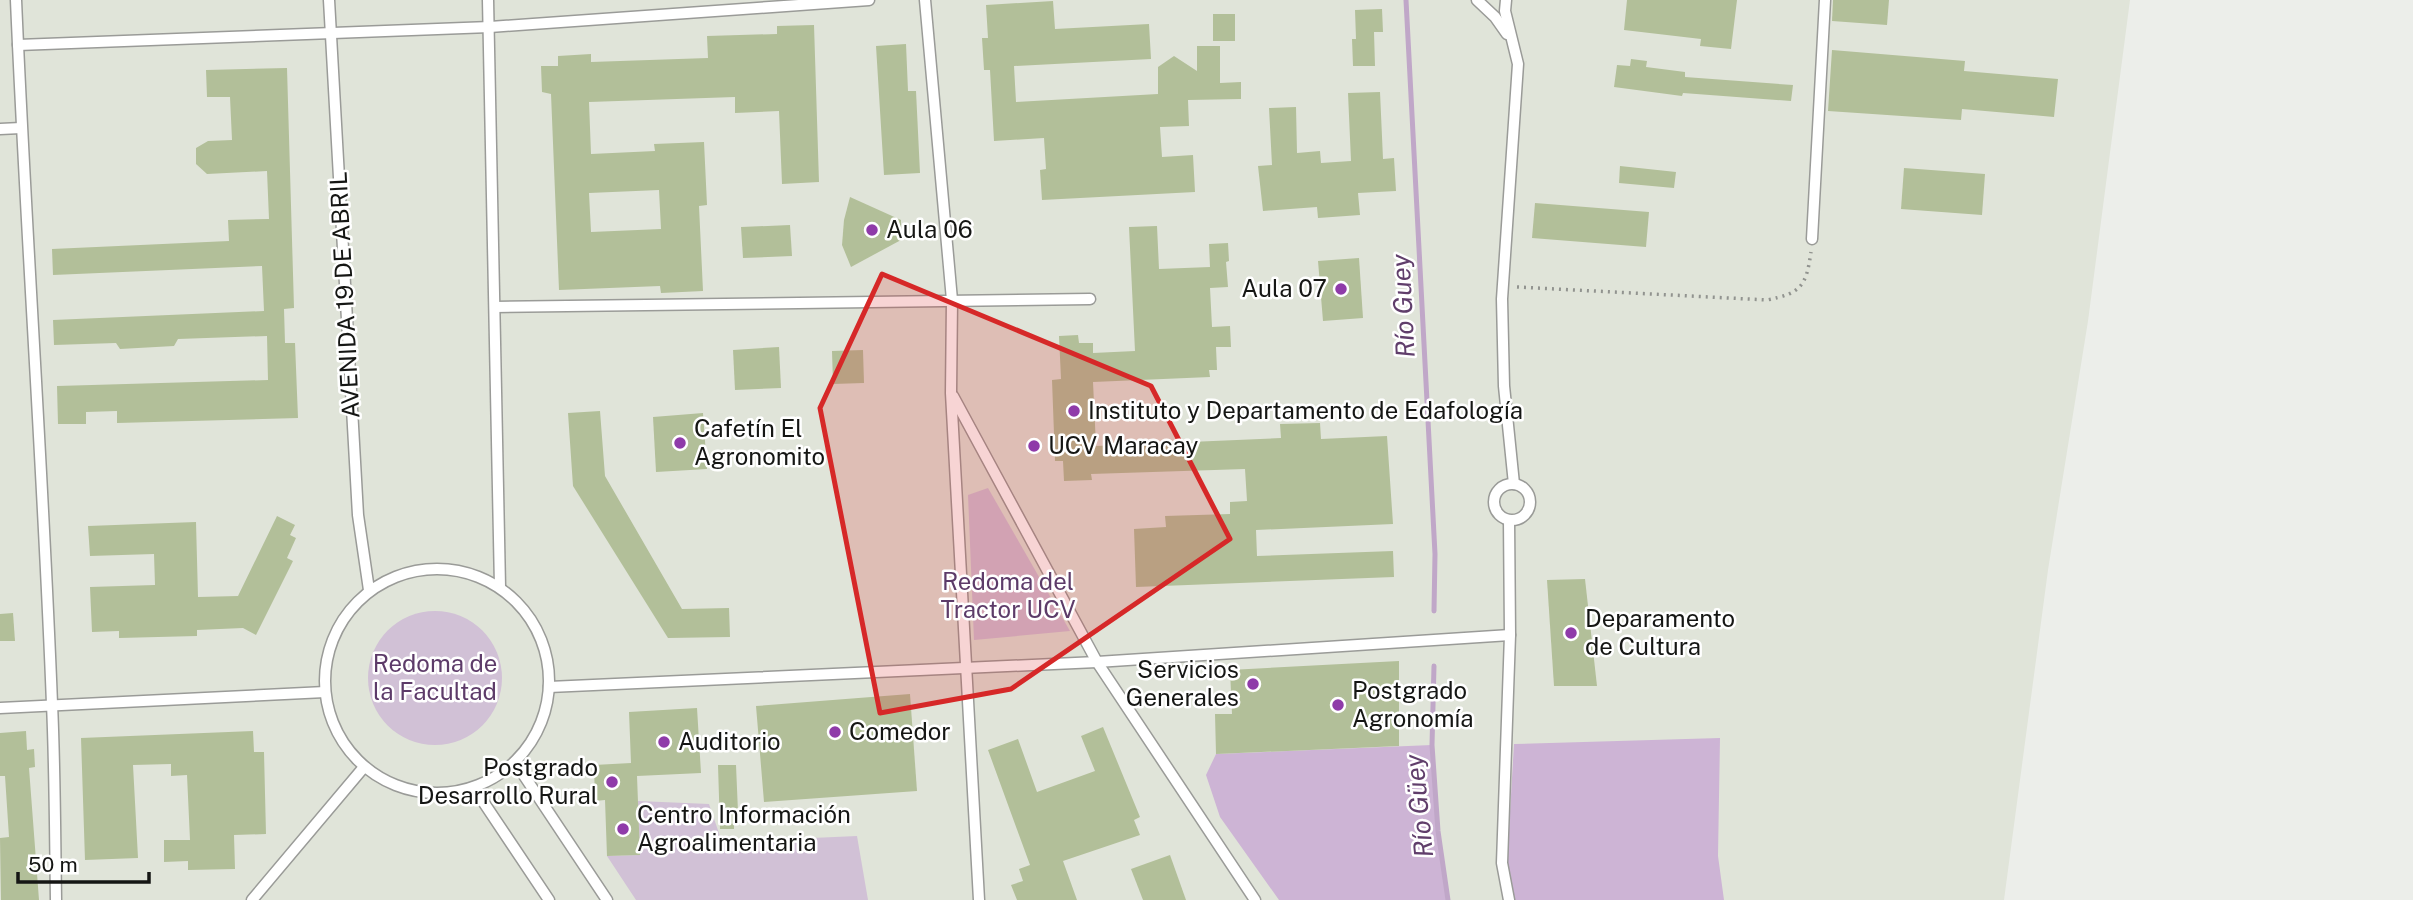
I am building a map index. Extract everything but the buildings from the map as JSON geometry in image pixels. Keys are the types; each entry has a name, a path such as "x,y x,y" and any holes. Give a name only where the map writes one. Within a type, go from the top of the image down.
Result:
{"lane":[{"path":"16,0 52,706 56,900"},
{"name":"AVENIDA 19 DE ABRIL","path":"329,0 358,515 369,590"},
{"path":"488,0 500,587"},
{"path":"18,45 489,27 869,0"},
{"path":"925,0 952,300 951,393 979,900"},
{"path":"1477,0 1495,17 1511,40"},
{"path":"1506,0 1505,11 1518,64 1503,286 1504,386 1514,484"},
{"path":"1812,239 1825,0"},
{"path":"0,129 21,128"},
{"path":"495,307 1090,299"},
{"path":"951,393 1097,662 1255,900"},
{"path":"1514,484 1527,491 1530,505 1523,517 1510,520 1498,513 1494,501 1501,489 1514,484"},
{"path":"1509,900 1502,863 1510,635 1510,520"},
{"path":"442,567 473,573 500,587 536,627 548,666 549,687 542,720 532,741 515,762 474,788 447,793 416,792 388,782 364,767 346,747 333,724 326,692 330,648 339,626 351,608 369,590 409,571 442,567"},
{"path":"549,687 1097,662 1510,635"},
{"path":"0,708 326,692"},
{"path":"515,762 607,900"},
{"path":"252,900 364,767"},
{"path":"474,788 549,900"}],"path":[{"path":"1503,286 1767,300 1792,295 1803,283 1812,239"}],"highlighted area":[{"path":"882,274 1151,386 1230,539 1011,689 880,713 820,408"}],"shaded area":[{"name":"UCV Maracay","path":"0,0 2130,0 2088,321 2048,570 2004,900 0,900"},
{"path":"1720,738 1718,856 1724,900 1515,900 1507,863 1514,744"},
{"path":"1432,745 1438,831 1448,900 1279,900 1220,817 1206,775 1216,754"}],"green space":[{"name":"Redoma del Tractor UCV","path":"988,488 1070,631 974,640 968,495"},
{"name":"Redoma de la Facultad","path":"435,611 460,617 482,631 496,653 502,678 496,703 482,725 460,739 435,745 410,739 388,725 374,703 368,678 374,653 388,631 410,617"},
{"path":"638,801 709,804 722,842 857,836 868,900 636,900 607,856 640,855"}],"waterway":[{"name":"Río Guey","path":"1406,0 1435,554 1434,611"},
{"name":"Río Güey","path":"1434,666 1432,745 1438,831 1448,900"}],"place":[{"name":"Aula 06","path":"872,230"},
{"name":"Aula 07","path":"1341,289"},
{"name":"Instituto y Departamento de Edafología","path":"1074,411"},
{"name":"Cafetín El Agronomito","path":"680,443"},
{"name":"UCV Maracay","path":"1034,446"},
{"name":"Deparamento de Cultura","path":"1571,633"},
{"name":"Servicios Generales","path":"1253,684"},
{"name":"Postgrado Agronomía","path":"1338,705"},
{"name":"Comedor","path":"835,732"},
{"name":"Auditorio","path":"664,742"},
{"name":"Postgrado Desarrollo Rural","path":"612,782"},
{"name":"Centro Información Agroalimentaria","path":"623,829"}]}
